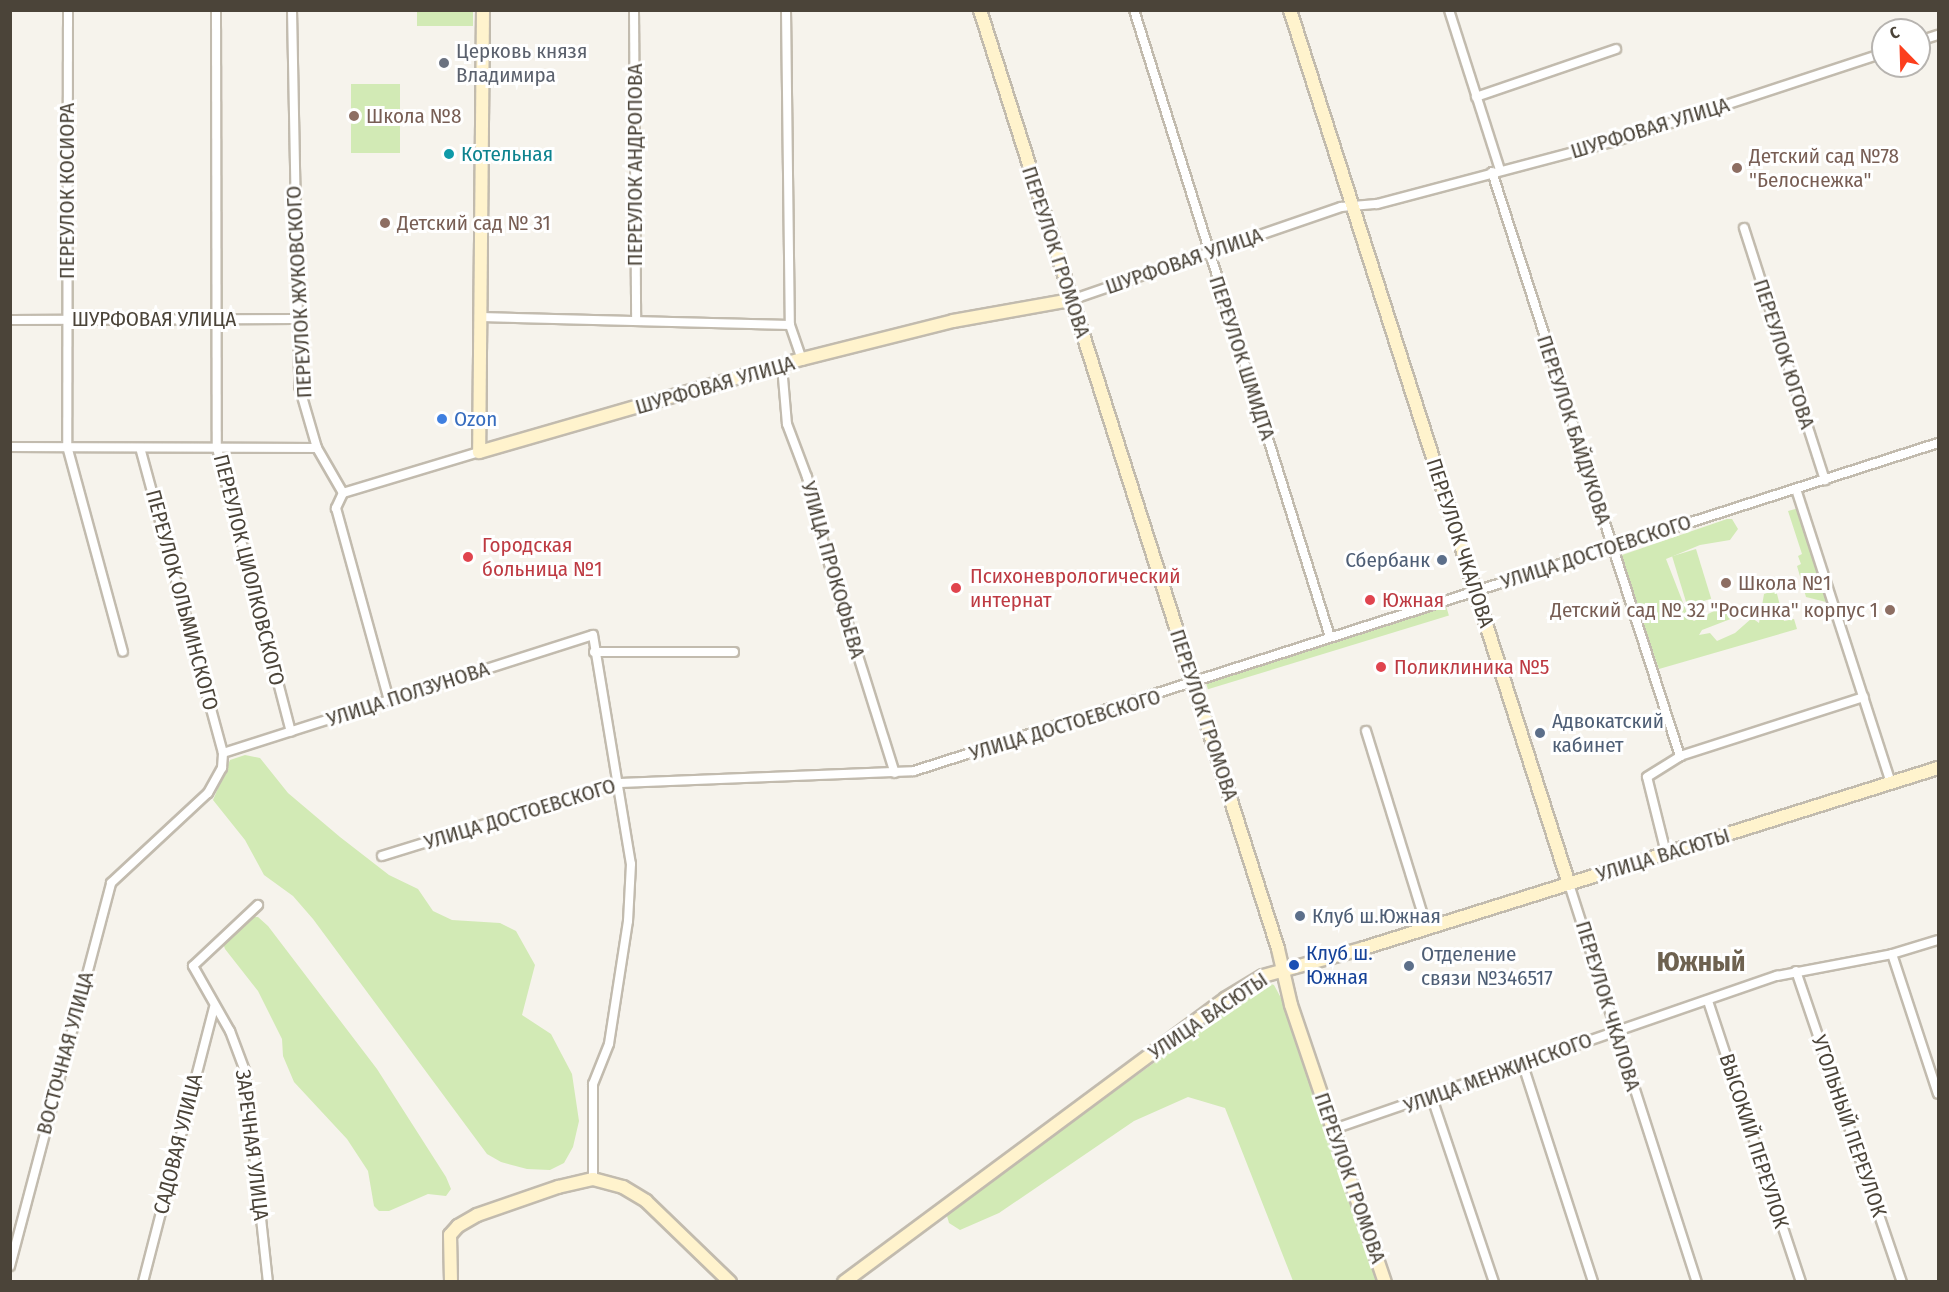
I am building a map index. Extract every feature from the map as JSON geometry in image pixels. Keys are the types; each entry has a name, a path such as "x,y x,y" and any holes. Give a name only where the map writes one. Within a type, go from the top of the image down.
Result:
{"street":[{"name":"ПЕРЕУЛОК КОСИОРА","path":"68,10 67,447 123,652"},
{"name":"ПЕРЕУЛОК ЦИОЛКОВСКОГО","path":"216,10 217,448 291,732"},
{"name":"ПЕРЕУЛОК ЖУКОВСКОГО","path":"292,10 299,386 317,448 343,494"},
{"path":"389,700 336,508 343,494 479,452 483,10"},
{"name":"ПЕРЕУЛОК АНДРОПОВА","path":"634,10 636,318"},
{"path":"786,10 790,325 802,359"},
{"name":"ПЕРЕУЛОК ГРОМОВА","path":"980,10 1194,684 1282,970 1385,1281"},
{"name":"ПЕРЕУЛОК ШМИДТА","path":"1134,10 1330,637"},
{"name":"ПЕРЕУЛОК ЧКАЛОВА","path":"1290,10 1614,1031 1697,1281"},
{"name":"ПЕРЕУЛОК БАЙДУКОВА","path":"1449,10 1612,547 1680,756"},
{"path":"1476,97 1616,50"},
{"name":"ШУРФОВАЯ УЛИЦА","path":"479,452 802,359 953,321 1071,300 1341,207 1354,207 1617,141 1871,57"},
{"name":"ПЕРЕУЛОК ЮГОВА","path":"1744,228 1825,480"},
{"name":"ШУРФОВАЯ УЛИЦА","path":"481,317 636,318 790,325"},
{"name":"ШУРФОВАЯ УЛИЦА","path":"10,320 297,319"},
{"name":"УЛИЦА ПРОКОФЬЕВА","path":"782,366 787,424 807,477 829,563 895,773"},
{"name":"УЛИЦА ДОСТОЕВСКОГО","path":"382,856 618,783 914,771 1194,684 1330,637 1938,443"},
{"path":"10,447 317,448"},
{"name":"ПЕРЕУЛОК ОЛЬМИНСКОГО","path":"140,448 224,753"},
{"path":"1796,489 1891,783"},
{"name":"УЛИЦА ПОЛЗУНОВА","path":"224,753 593,635 594,651"},
{"path":"593,1179 593,1084 609,1044 628,921 631,864 594,651 734,652"},
{"path":"1666,853 1647,777 1680,756 1864,697"},
{"path":"1366,731 1427,928"},
{"name":"ВОСТОЧНАЯ УЛИЦА","path":"10,1266 111,883 142,851 208,793 222,768 224,753"},
{"name":"УЛИЦА ВАСЮТЫ","path":"844,1281 1226,999 1255,980 1938,768"},
{"name":"ЗАРЕЧНАЯ УЛИЦА","path":"258,905 194,966 214,1007 230,1031 245,1071 268,1281"},
{"name":"УЛИЦА МЕНЖИНСКОГО","path":"1334,1129 1432,1098 1614,1031 1796,971 1892,954 1938,940"},
{"path":"1892,954 1938,1094"},
{"name":"УГОЛЬНЫЙ ПЕРЕУЛОК","path":"1796,971 1902,1281"},
{"name":"ВЫСОКИЙ ПЕРЕУЛОК","path":"1708,1001 1801,1281"},
{"name":"САДОВАЯ УЛИЦА","path":"143,1281 214,1007"},
{"path":"1523,1065 1593,1281"},
{"path":"1432,1098 1494,1281"},
{"path":"451,1281 450,1235 477,1215 558,1187 593,1179 623,1187 646,1201 730,1281"}],"green space":[{"path":"417,11 473,11 473,26 417,26"},
{"path":"351,84 400,84 400,153 351,153"},
{"path":"1799,508 1830,603 1806,597 1797,566 1801,564 1798,556 1802,554 1788,511"},
{"path":"1732,519 1738,529 1730,540 1700,545 1666,559 1689,618 1694,621 1716,610 1739,606 1741,615 1702,630 1699,635 1710,633 1717,641 1735,633 1752,618 1759,623 1764,594 1776,590 1784,621 1794,619 1797,629 1659,669 1621,562 1622,555"},
{"path":"1696,549 1711,599 1687,606 1672,556"},
{"path":"1446,606 1449,616 1208,689 1205,680"},
{"path":"245,755 260,758 288,793 340,837 389,875 418,889 433,911 452,920 500,923 516,931 535,965 522,1015 551,1034 572,1074 579,1121 573,1147 564,1163 550,1170 527,1169 501,1162 487,1154 313,919 293,896 264,875 245,840 213,800 230,760"},
{"path":"251,917 258,917 268,926 377,1069 446,1177 451,1189 446,1196 428,1194 389,1211 379,1211 374,1206 368,1171 347,1139 294,1082 283,1056 282,1039 258,991 225,949 223,943"},
{"path":"1266,982 1274,985 1281,998 1379,1281 1293,1281 1225,1108 1188,1097 1134,1121 999,1213 960,1230 949,1223 947,1216 960,1203"}],"place":[{"name":"Церковь князя Владимира","path":"444,63"},
{"name":"Школа №8","path":"354,116"},
{"name":"Котельная","path":"449,154"},
{"name":"Детский сад №78 \"Белоснежка\"","path":"1737,168"},
{"name":"Детский сад № 31","path":"385,223"},
{"name":"Ozon","path":"442,419"},
{"name":"Городская больница №1","path":"468,557"},
{"name":"Сбербанк","path":"1442,560"},
{"name":"Школа №1","path":"1726,583"},
{"name":"Психоневрологический интернат","path":"956,588"},
{"name":"Южная","path":"1370,600"},
{"name":"Детский сад № 32 \"Росинка\" корпус 1","path":"1890,610"},
{"name":"Поликлиника №5","path":"1381,667"},
{"name":"Адвокатский кабинет","path":"1540,733"},
{"name":"Клуб ш.Южная","path":"1300,916"},
{"name":"Клуб ш. Южная","path":"1294,965"},
{"name":"Отделение связи №346517","path":"1409,966"}],"district":[{"name":"Южный","path":"1701,963"}]}
